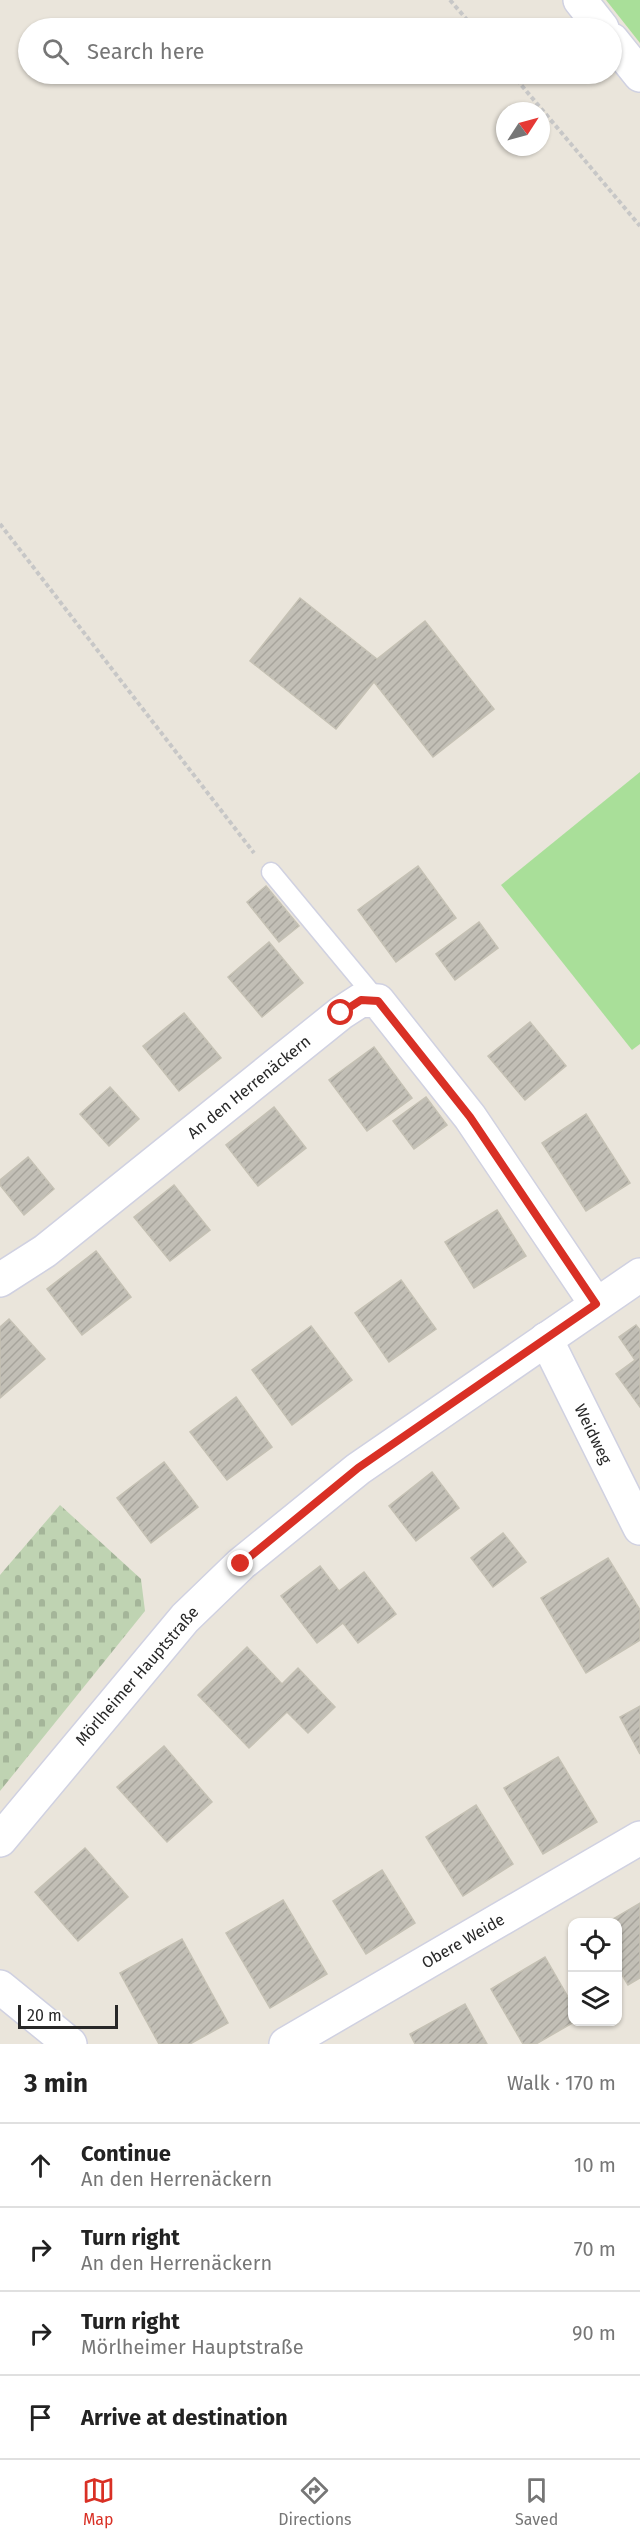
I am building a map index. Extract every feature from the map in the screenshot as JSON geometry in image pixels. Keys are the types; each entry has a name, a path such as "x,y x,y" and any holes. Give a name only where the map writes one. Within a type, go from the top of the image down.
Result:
{"street":[{"path":"580,0 594,18"},
{"path":"622,52 640,75"},
{"name":"An den Herrenäckern","path":"0,1280 45,1251 341,1013 361,1000 378,1001"},
{"path":"378,1001 470,1117 596,1304"},
{"name":"Mörlheimer Hauptstraße","path":"0,1840 185,1618 241,1564 358,1468 640,1275"},
{"name":"Weidweg","path":"546,1339 640,1528"},
{"name":"Obere Weide","path":"286,2044 640,1838"},
{"path":"0,1987 69,2044"}],"lane":[{"path":"271,872 378,1001"}],"path":[{"path":"450,0 465,18"},
{"path":"520,84 640,226"},
{"path":"0,524 258,860 271,872"}],"green space":[{"path":"606,0 640,0 640,43 622,18"},
{"path":"640,772 640,1044 632,1050 501,885"},
{"path":"60,1505 141,1579 145,1611 0,1791 0,1575"}],"building":[{"path":"300,598 377,659 425,621 494,709 433,757 374,682 336,729 250,661"},
{"path":"418,866 456,918 396,962 358,910"},
{"path":"266,886 299,926 279,942 247,902"},
{"path":"479,922 498,948 455,980 436,954"},
{"path":"269,942 303,983 262,1017 228,977"},
{"path":"184,1013 221,1058 179,1091 143,1046"},
{"path":"530,1022 566,1066 525,1100 488,1056"},
{"path":"374,1047 412,1098 367,1131 329,1080"},
{"path":"110,1087 139,1119 109,1146 80,1114"},
{"path":"426,1097 447,1125 414,1149 393,1121"},
{"path":"274,1107 306,1148 258,1186 226,1145"},
{"path":"586,1114 630,1183 586,1211 542,1143"},
{"path":"28,1157 54,1189 24,1215 0,1185 0,1180"},
{"path":"174,1185 210,1230 170,1261 134,1217"},
{"path":"497,1210 526,1256 474,1288 445,1242"},
{"path":"96,1251 131,1297 82,1335 47,1289"},
{"path":"401,1280 436,1329 389,1362 355,1313"},
{"path":"9,1319 45,1359 0,1398 0,1327"},
{"path":"636,1325 640,1330 640,1407 616,1374 635,1360 619,1337"},
{"path":"311,1326 352,1380 292,1425 252,1370"},
{"path":"236,1397 272,1447 227,1480 190,1432"},
{"path":"164,1462 198,1507 151,1543 117,1498"},
{"path":"432,1472 459,1508 416,1541 389,1506"},
{"path":"503,1533 526,1562 493,1587 471,1558"},
{"path":"608,1558 640,1610 640,1640 586,1673 541,1598"},
{"path":"320,1566 339,1591 364,1572 396,1614 358,1643 343,1623 317,1643 281,1596"},
{"path":"247,1647 282,1684 298,1668 335,1707 308,1733 287,1712 249,1748 198,1695"},
{"path":"640,1706 640,1754 620,1717"},
{"path":"164,1746 212,1802 167,1842 117,1787"},
{"path":"558,1757 597,1822 543,1854 504,1788"},
{"path":"476,1805 513,1864 463,1896 426,1837"},
{"path":"85,1848 128,1897 78,1941 35,1892"},
{"path":"382,1870 415,1923 366,1954 333,1901"},
{"path":"283,1900 327,1974 270,2008 226,1933"},
{"path":"640,1903 640,1978 628,1985 622,1975 622,1918 615,1918"},
{"path":"182,1939 228,2023 190,2044 159,2044 120,1973"},
{"path":"545,1957 568,1997 568,2025 536,2044 523,2044 491,1989"},
{"path":"465,2004 487,2044 415,2044 410,2034"}],"route":[{"path":"241,1564 358,1468 596,1304 470,1117 378,1001 361,1000 341,1013"}]}
